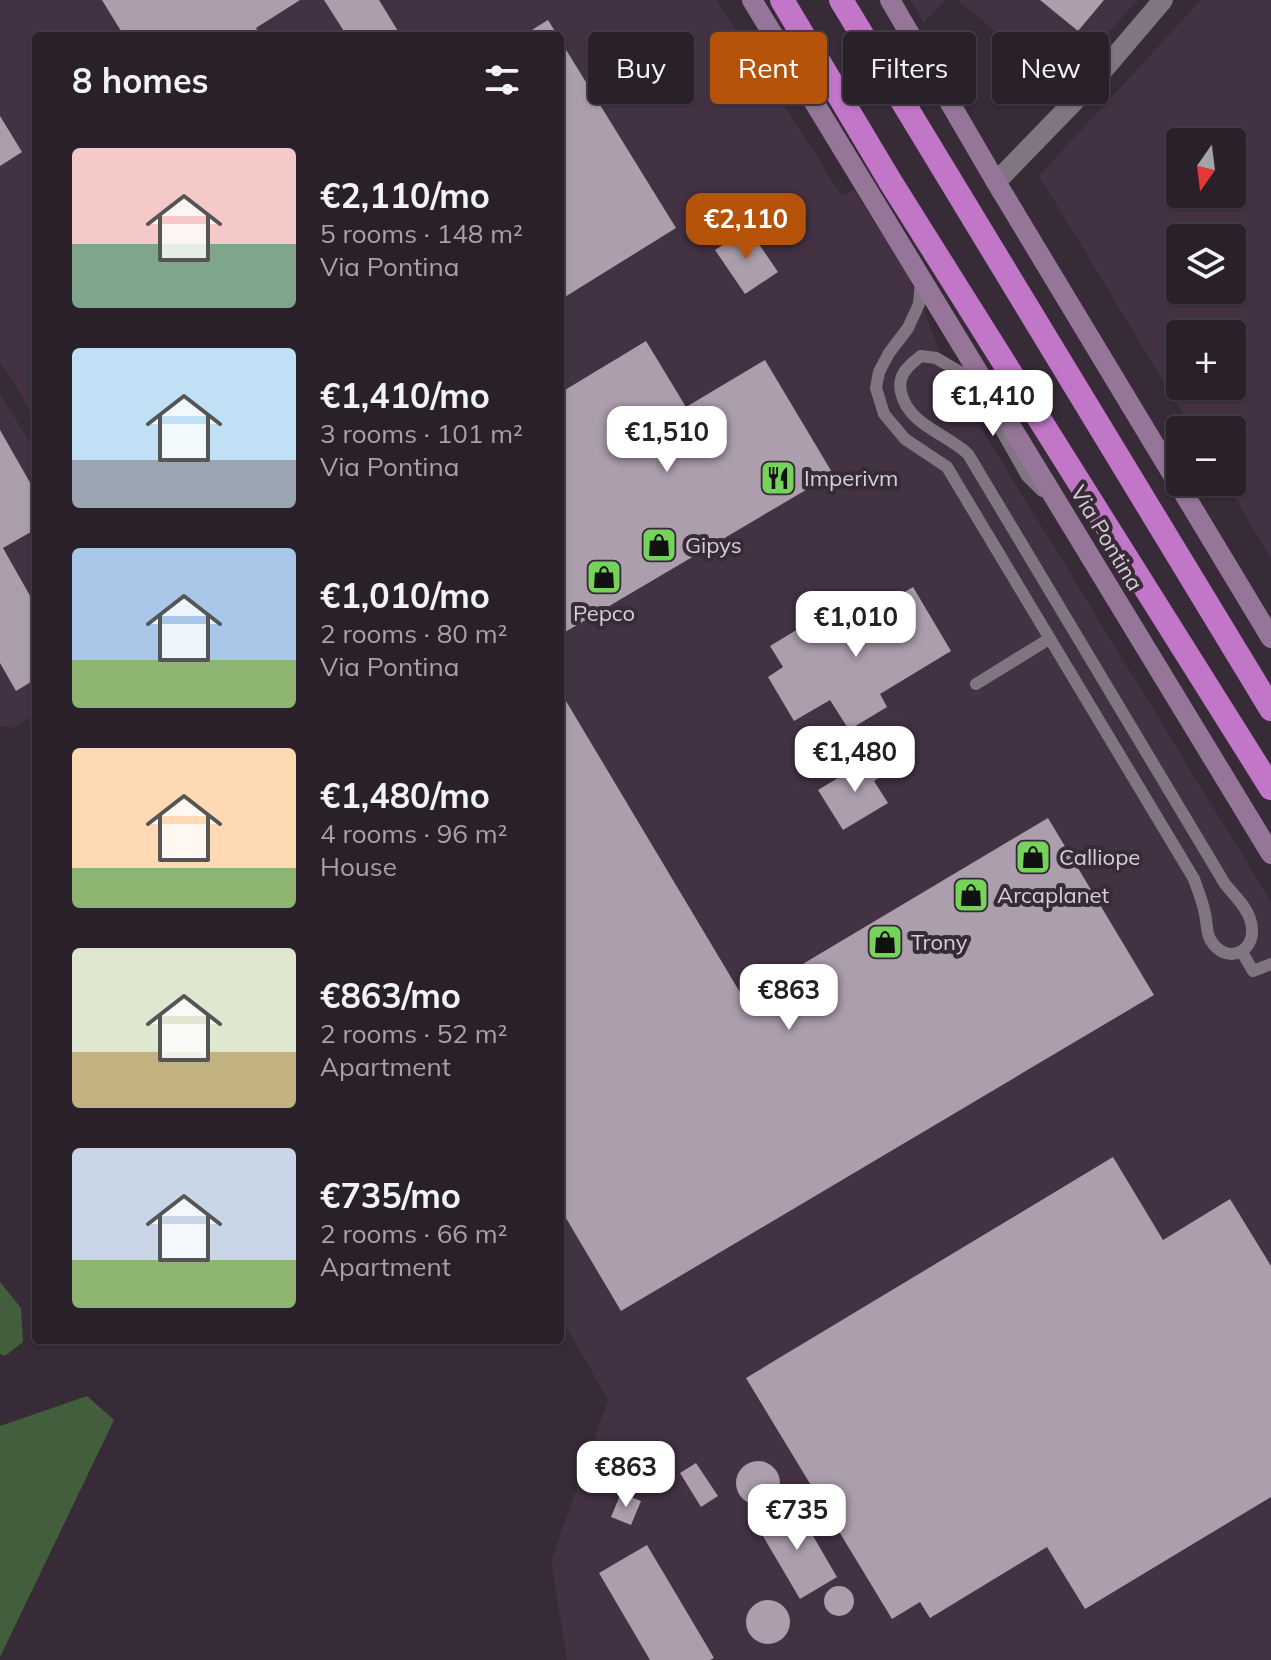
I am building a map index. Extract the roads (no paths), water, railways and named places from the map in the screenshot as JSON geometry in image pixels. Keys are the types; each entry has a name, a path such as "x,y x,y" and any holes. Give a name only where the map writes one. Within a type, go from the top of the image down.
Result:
{"highway":[{"path":"782,0 899,195 1271,788"},
{"path":"841,0 1271,709"}],"street":[{"name":"Via Pontina","path":"752,0 1271,854"},
{"path":"890,0 1271,638"},
{"path":"996,182 1094,81 1163,0"}],"lane":[{"path":"921,278 919,304 908,328 879,372 876,388 884,414 905,439 947,467 1194,879 1209,938 1221,950 1231,954 1242,952 1249,945 1252,929 1249,916 1217,871 968,454 918,420 905,406 900,387 902,374 912,363 921,356 936,358 960,372 989,409 1027,476 1063,512"},
{"path":"976,684 1049,639"},
{"path":"1242,952 1253,971 1271,964"}],"place":[{"name":"Imperivm","path":"778,478"},
{"name":"Gipys","path":"659,545"},
{"name":"Pepco","path":"604,577"},
{"name":"Calliope","path":"1033,857"},
{"name":"Arcaplanet","path":"971,895"},
{"name":"Trony","path":"885,942"}]}
